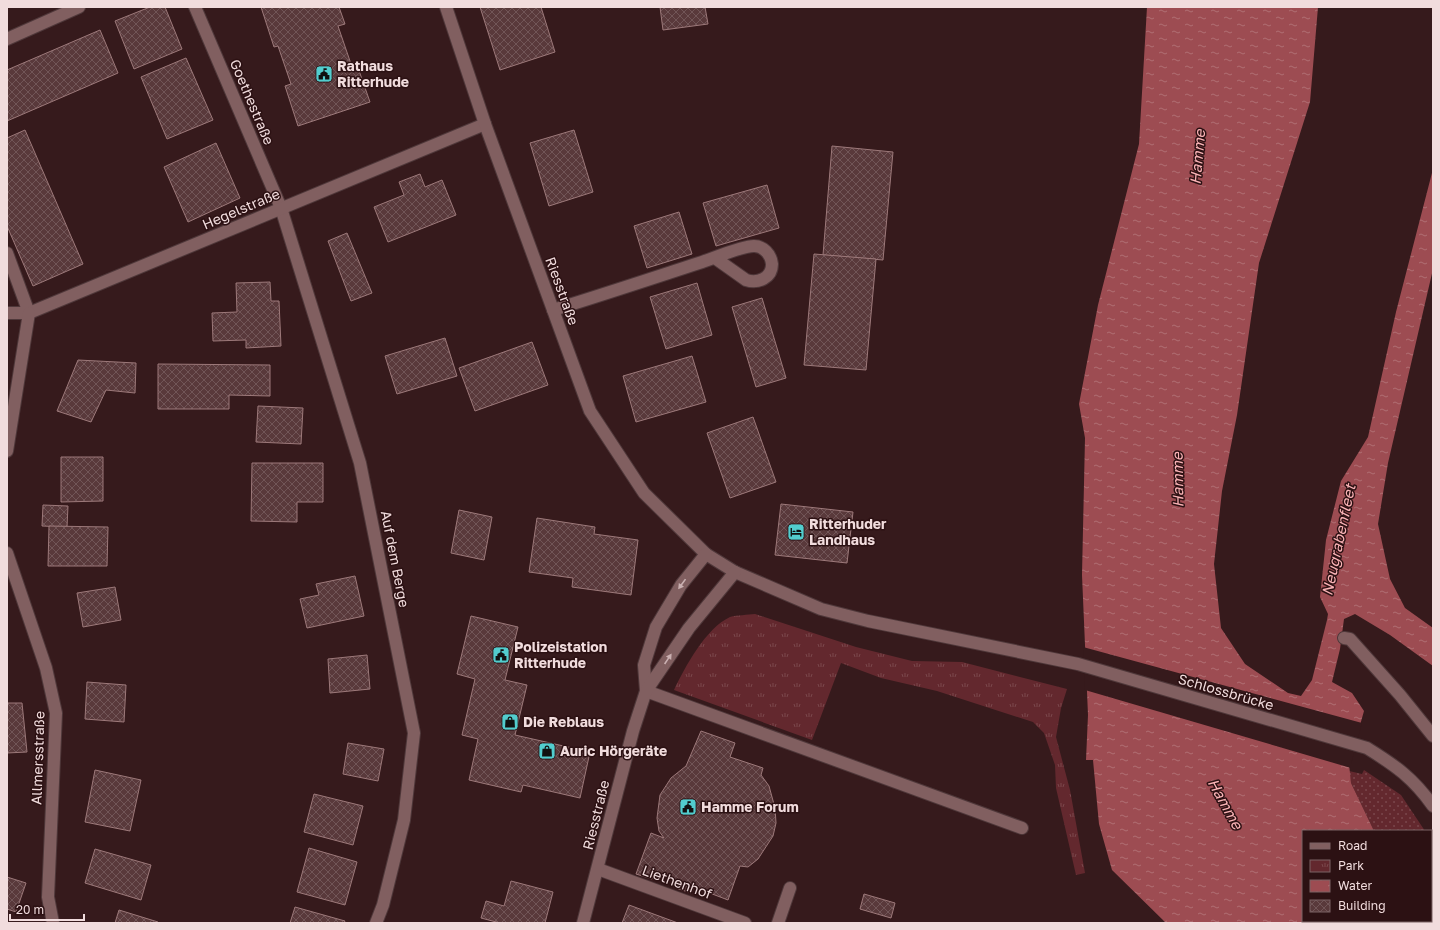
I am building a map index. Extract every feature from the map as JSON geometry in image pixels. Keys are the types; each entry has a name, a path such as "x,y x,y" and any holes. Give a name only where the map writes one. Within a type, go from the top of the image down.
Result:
{"street":[{"path":"7,39 80,7"},
{"name":"Goethestraße","path":"195,7 281,208"},
{"name":"Riesstraße","path":"446,7 485,124 590,411 644,494 706,554 735,572 689,628 646,691 633,731 583,923"},
{"name":"Hegelstraße","path":"7,313 29,313 485,124"},
{"name":"Auf dem Berge","path":"281,208 360,463 414,733 404,820 384,905 376,923"},
{"path":"7,253 29,313 7,451"},
{"path":"553,310 715,258"},
{"name":"Allmersstraße","path":"7,552 46,668 56,713 48,897 53,923"},
{"name":"Riesstraße","path":"646,691 644,665 656,627 681,585 706,554"},
{"name":"Schlossbrücke","path":"735,572 821,609 868,621 1078,664 1367,748 1396,766 1414,781 1433,806"},
{"path":"1344,638 1350,639 1400,695 1433,736"},
{"path":"646,691 1022,828"},
{"name":"Liethenhof","path":"598,868 745,923"},
{"path":"778,923 790,888"}],"green space":[{"path":"755,614 856,647 912,661 962,662 1067,689 1061,708 1056,737 1070,790 1085,873 1076,875 1056,788 1055,765 1044,733 1033,722 937,691 881,678 841,663 812,740 674,690 697,649 721,622 730,617"},
{"path":"1364,770 1401,795 1424,830 1374,830 1351,783 1349,771 1362,774"}],"water":[{"path":"1147,7 1318,7 1310,102 1259,263 1237,415 1222,491 1214,564 1221,628 1245,664 1288,693 1301,696 1312,680 1328,614 1320,597 1326,540 1341,481 1368,437 1396,312 1433,169 1433,269 1388,463 1378,524 1390,579 1405,608 1433,628 1433,666 1390,635 1355,614 1344,619 1340,649 1332,682 1352,693 1364,711 1349,764 1351,783 1374,830 1302,830 1302,922 1432,922 1432,914 1433,923 1166,923 1112,870 1099,824 1093,760 1086,760 1088,715 1082,575 1085,438 1079,404 1098,305 1139,144"}],"pier":[{"path":"1083,647 1362,723 1351,768 1085,690"}],"building":[{"path":"150,7 165,7 182,49 134,69 115,21"},
{"name":"Rathaus Ritterhude","path":"261,7 339,7 345,24 338,26 351,64 356,62 370,102 298,126 285,86 291,84 278,46 274,47"},
{"path":"480,7 541,7 555,52 500,70"},
{"path":"660,7 705,7 708,24 663,30"},
{"path":"100,30 118,73 7,121 7,70"},
{"path":"186,58 213,120 167,139 141,77"},
{"path":"25,130 83,264 33,286 7,226 7,138"},
{"path":"574,130 593,192 549,206 530,143"},
{"path":"216,143 240,198 188,222 164,167"},
{"path":"832,146 893,152 883,260 823,255"},
{"path":"420,174 425,187 442,180 456,215 388,242 374,207 404,195 399,182"},
{"path":"767,185 779,228 716,246 703,203"},
{"path":"679,212 692,254 647,268 634,226"},
{"path":"347,233 372,293 351,301 328,241"},
{"path":"814,254 876,259 866,370 804,365"},
{"path":"270,282 271,301 279,301 281,346 246,348 246,340 213,341 212,313 237,312 236,283"},
{"path":"697,283 712,335 666,349 650,297"},
{"path":"762,298 786,378 756,387 732,307"},
{"path":"445,338 457,376 397,394 385,356"},
{"path":"532,342 548,385 475,411 459,368"},
{"path":"692,356 706,402 636,422 623,376"},
{"path":"78,360 136,363 135,393 106,390 91,422 57,411"},
{"path":"158,364 270,365 270,396 229,395 229,409 158,409"},
{"path":"258,406 303,408 301,444 256,442"},
{"path":"753,417 776,482 730,498 707,433"},
{"path":"61,457 103,457 103,501 61,502"},
{"path":"252,463 323,463 323,502 297,502 297,522 251,521"},
{"path":"781,504 853,512 847,563 775,555"},
{"path":"43,505 68,506 67,527 42,526"},
{"path":"459,510 492,517 484,560 451,553"},
{"path":"537,518 595,527 594,534 638,540 631,595 572,587 573,578 529,572"},
{"path":"49,526 108,527 107,566 48,566"},
{"path":"355,576 364,616 307,628 300,599 319,595 316,584"},
{"path":"115,587 121,620 83,627 77,593"},
{"path":"471,616 518,627 505,680 527,685 515,735 590,752 580,798 523,785 521,792 469,780 478,739 462,735 475,679 457,674"},
{"path":"367,655 370,689 330,693 328,659"},
{"path":"87,682 126,685 124,722 85,719"},
{"path":"7,703 22,703 27,752 7,753"},
{"path":"701,731 735,743 730,757 763,768 761,775 769,786 775,808 776,823 773,836 758,859 748,867 740,866 728,900 694,887 691,893 676,888 678,881 654,873 652,879 636,874 651,833 664,838 659,831 657,818 660,795 671,778 686,766"},
{"path":"348,743 384,749 378,781 343,774"},
{"path":"95,770 141,780 130,831 85,822"},
{"path":"314,794 363,806 353,845 304,832"},
{"path":"309,848 357,862 345,905 297,892"},
{"path":"95,849 151,865 141,900 85,883"},
{"path":"7,877 26,883 16,912 7,909"},
{"path":"511,881 553,892 545,923 500,923 481,918 486,901 504,906"},
{"path":"864,894 895,903 891,918 860,909"},
{"path":"629,905 678,923 622,923"},
{"path":"295,907 345,921 344,923 290,923"},
{"path":"119,910 158,922 158,923 115,923"}],"place":[{"name":"Rathaus Ritterhude","path":"324,74"},
{"name":"Ritterhuder Landhaus","path":"796,532"},
{"name":"Polizeistation Ritterhude","path":"501,655"},
{"name":"Die Reblaus","path":"510,722"},
{"name":"Auric Hörgeräte","path":"547,751"},
{"name":"Hamme Forum","path":"688,807"}],"water label":[{"name":"Hamme","path":"1198,157"},
{"name":"Hamme","path":"1178,480"},
{"name":"Neugrabenfleet","path":"1339,540"},
{"name":"Hamme","path":"1225,804"}]}
